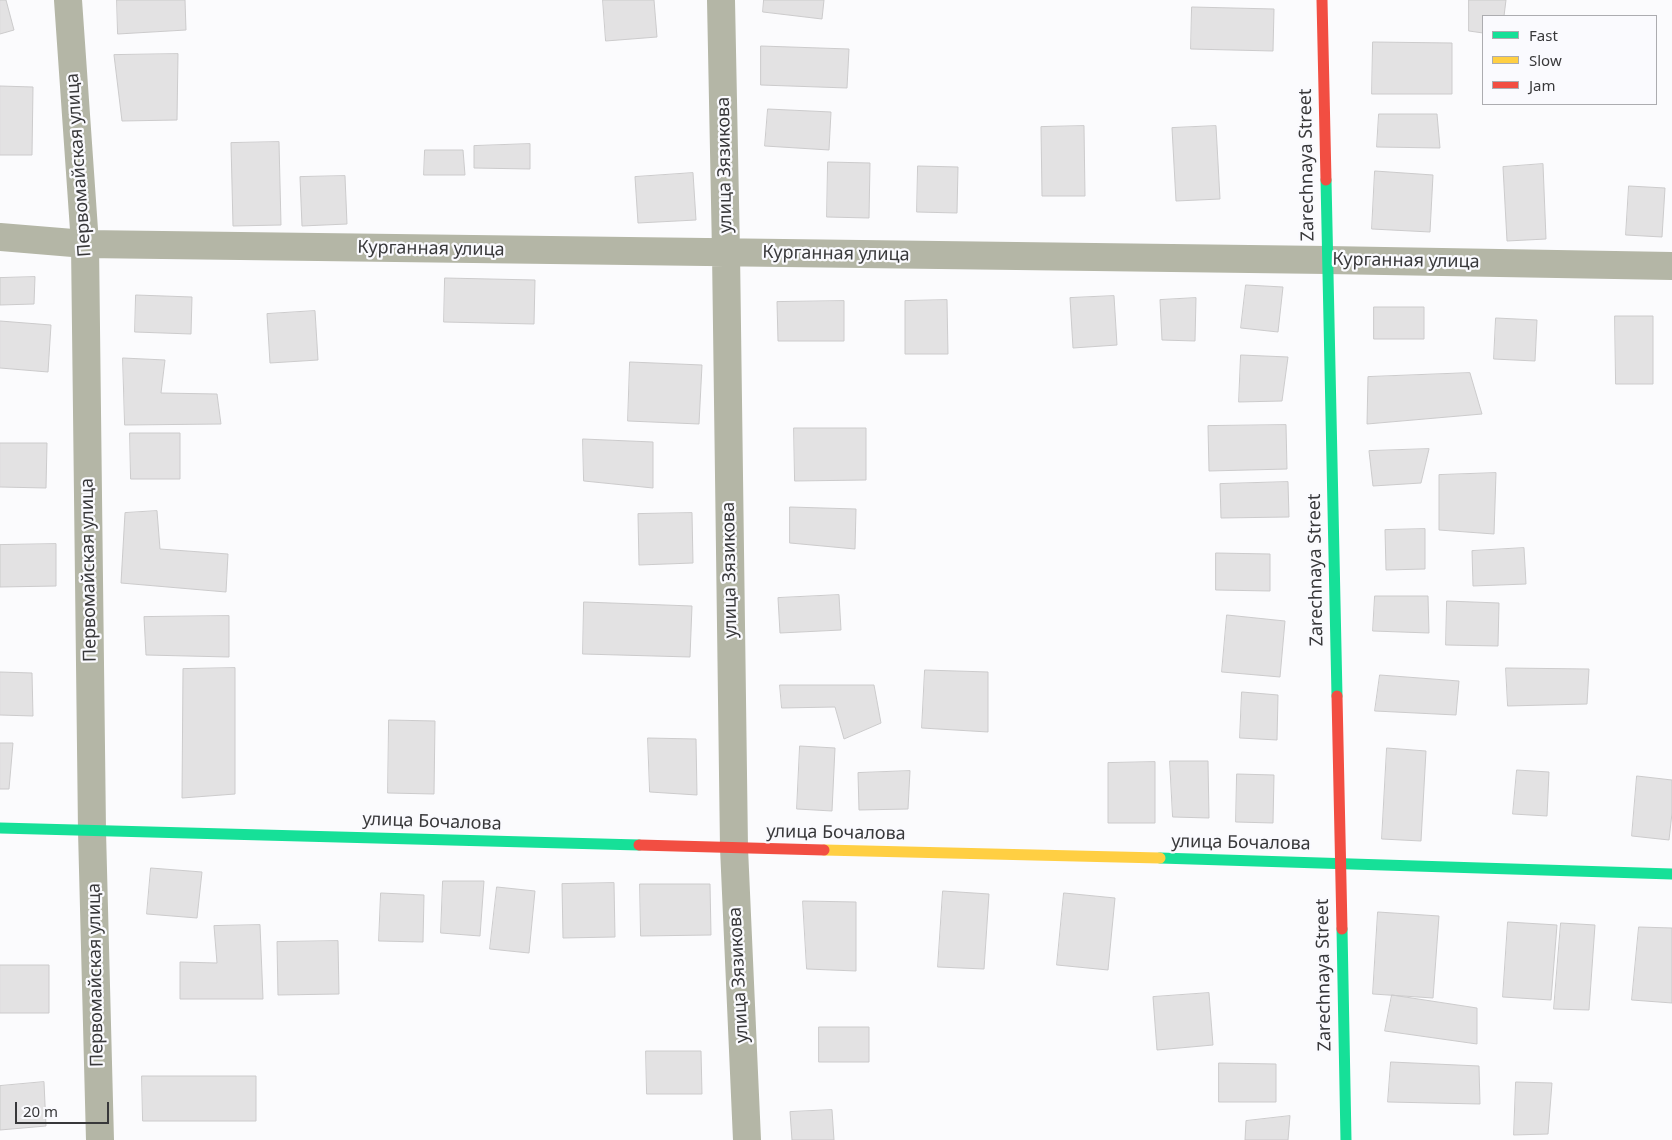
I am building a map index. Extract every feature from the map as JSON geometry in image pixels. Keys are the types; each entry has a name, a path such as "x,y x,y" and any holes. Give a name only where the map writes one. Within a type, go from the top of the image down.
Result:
{"street":[{"name":"Первомайская улица","path":"68,0 85,244 92,831 100,1140"},
{"name":"улица Зязикова","path":"721,0 734,848 747,1140"},
{"name":"Zarechnaya Street","path":"1322,0 1346,1140"},
{"name":"Курганная улица","path":"0,237 85,244 1672,266"},
{"name":"улица Бочалова","path":"0,828 1339,863 1672,874"}],"building":[{"path":"0,0 6,0 14,30 0,34"},
{"path":"117,0 185,0 186,30 118,34"},
{"path":"603,0 654,0 657,37 606,41"},
{"path":"764,0 824,0 822,19 763,12"},
{"path":"1469,0 1506,0 1504,15 1482,15 1482,33 1469,31"},
{"path":"1192,7 1274,9 1273,51 1191,49"},
{"path":"1373,42 1452,43 1452,94 1372,94"},
{"path":"761,46 849,49 847,88 761,85"},
{"path":"178,54 177,120 122,121 114,55"},
{"path":"0,86 33,87 32,155 0,155"},
{"path":"768,109 831,112 829,150 765,146"},
{"path":"1379,114 1437,114 1440,148 1377,147"},
{"path":"1084,126 1085,196 1042,196 1041,127"},
{"path":"1216,126 1220,199 1176,201 1172,128"},
{"path":"279,142 281,225 233,226 231,143"},
{"path":"530,144 530,169 474,168 474,146"},
{"path":"425,150 463,150 465,175 424,175"},
{"path":"828,162 870,163 869,218 827,217"},
{"path":"1543,164 1546,239 1507,241 1503,167"},
{"path":"918,166 958,167 957,213 917,212"},
{"path":"1375,171 1433,175 1430,232 1372,229"},
{"path":"693,173 696,220 638,223 635,177"},
{"path":"345,176 347,224 302,226 300,177"},
{"path":"1629,186 1665,188 1662,237 1626,235"},
{"path":"35,277 34,304 0,305 0,278"},
{"path":"445,278 535,280 534,324 444,322"},
{"path":"1246,285 1283,287 1278,332 1241,328"},
{"path":"136,295 192,297 191,334 135,332"},
{"path":"1114,296 1117,345 1073,348 1070,298"},
{"path":"1196,298 1195,341 1162,340 1160,300"},
{"path":"947,300 948,354 905,354 905,301"},
{"path":"844,301 844,341 778,341 777,302"},
{"path":"1374,307 1424,307 1424,339 1374,339"},
{"path":"315,311 318,360 270,363 267,314"},
{"path":"1615,316 1653,316 1653,384 1616,384"},
{"path":"1496,318 1537,320 1535,361 1494,359"},
{"path":"0,321 51,325 48,372 0,368"},
{"path":"1241,355 1288,357 1282,401 1239,402"},
{"path":"123,358 165,360 161,393 217,394 221,424 125,425"},
{"path":"630,362 702,365 699,424 628,421"},
{"path":"1470,373 1482,414 1367,424 1368,377"},
{"path":"1286,425 1287,469 1209,471 1208,426"},
{"path":"794,428 866,428 866,480 795,481"},
{"path":"130,433 180,433 180,479 131,479"},
{"path":"583,439 653,442 653,488 584,481"},
{"path":"0,443 47,443 46,488 0,487"},
{"path":"1429,449 1421,483 1373,486 1369,451"},
{"path":"1496,473 1494,534 1439,530 1439,475"},
{"path":"1288,482 1289,517 1221,518 1220,484"},
{"path":"790,507 856,509 855,549 790,543"},
{"path":"157,511 160,549 228,554 226,592 121,583 125,513"},
{"path":"692,513 693,563 639,565 638,514"},
{"path":"1425,529 1425,569 1386,570 1385,530"},
{"path":"56,544 56,586 0,587 0,545"},
{"path":"1524,548 1526,584 1473,586 1472,551"},
{"path":"1216,553 1270,554 1270,591 1216,590"},
{"path":"839,595 841,630 780,633 778,598"},
{"path":"1375,596 1428,596 1429,633 1373,631"},
{"path":"1447,601 1499,603 1498,646 1446,645"},
{"path":"584,602 692,606 690,657 583,654"},
{"path":"1227,615 1285,621 1280,677 1222,672"},
{"path":"229,616 229,657 146,655 144,617"},
{"path":"235,668 235,794 182,798 183,669"},
{"path":"1506,668 1589,669 1587,704 1508,706"},
{"path":"925,670 988,672 988,732 922,728"},
{"path":"0,672 32,673 33,716 0,715"},
{"path":"1380,675 1459,681 1456,715 1375,711"},
{"path":"780,685 874,685 881,723 844,739 835,707 782,708"},
{"path":"1242,692 1278,695 1277,740 1240,738"},
{"path":"389,720 435,721 434,794 388,793"},
{"path":"648,738 696,739 697,795 650,792"},
{"path":"0,743 13,743 9,789 0,789"},
{"path":"800,746 835,748 832,811 797,809"},
{"path":"1387,748 1426,751 1421,841 1382,839"},
{"path":"1170,761 1208,761 1209,818 1173,817"},
{"path":"1155,762 1155,823 1108,823 1108,763"},
{"path":"1517,770 1549,772 1547,816 1513,814"},
{"path":"910,771 908,809 859,810 858,773"},
{"path":"1237,774 1274,775 1273,823 1236,822"},
{"path":"1637,776 1672,780 1672,813 1669,840 1632,836"},
{"path":"151,868 202,872 197,918 147,914"},
{"path":"443,881 484,881 480,936 441,933"},
{"path":"614,883 615,937 563,938 562,884"},
{"path":"640,884 710,884 711,935 641,936"},
{"path":"497,887 535,891 529,953 490,949"},
{"path":"943,891 989,894 984,969 938,967"},
{"path":"381,893 424,895 423,942 379,941"},
{"path":"1064,893 1115,898 1108,970 1057,965"},
{"path":"803,901 856,902 856,971 807,969"},
{"path":"1378,912 1439,916 1433,998 1373,994"},
{"path":"1508,922 1557,925 1551,1000 1503,997"},
{"path":"1561,923 1595,925 1589,1010 1554,1009"},
{"path":"260,925 263,999 180,999 180,962 217,963 214,926"},
{"path":"1639,927 1672,928 1672,1003 1632,1000"},
{"path":"338,941 339,994 278,995 277,942"},
{"path":"0,965 49,965 49,1013 0,1013"},
{"path":"1209,993 1213,1045 1157,1050 1153,997"},
{"path":"1392,995 1477,1008 1477,1044 1385,1031"},
{"path":"819,1027 869,1027 869,1062 819,1062"},
{"path":"646,1051 701,1051 702,1094 647,1094"},
{"path":"1391,1062 1479,1066 1480,1104 1388,1102"},
{"path":"1219,1063 1276,1064 1276,1102 1219,1102"},
{"path":"142,1076 256,1076 256,1121 143,1121"},
{"path":"44,1082 46,1126 0,1130 0,1086"},
{"path":"1516,1082 1552,1083 1548,1134 1514,1135"},
{"path":"832,1110 834,1140 792,1140 790,1112"},
{"path":"1290,1116 1288,1140 1245,1140 1246,1121"}],"traffic: fast":[{"path":"1326,180 1337,696"},
{"path":"0,828 639,845"},
{"path":"1160,858 1672,874"},
{"path":"1342,929 1346,1140"}],"traffic: slow":[{"path":"824,850 1160,858"}],"traffic: jam":[{"path":"1322,0 1326,180"},
{"path":"1337,696 1342,929"},
{"path":"639,845 824,850"}]}
